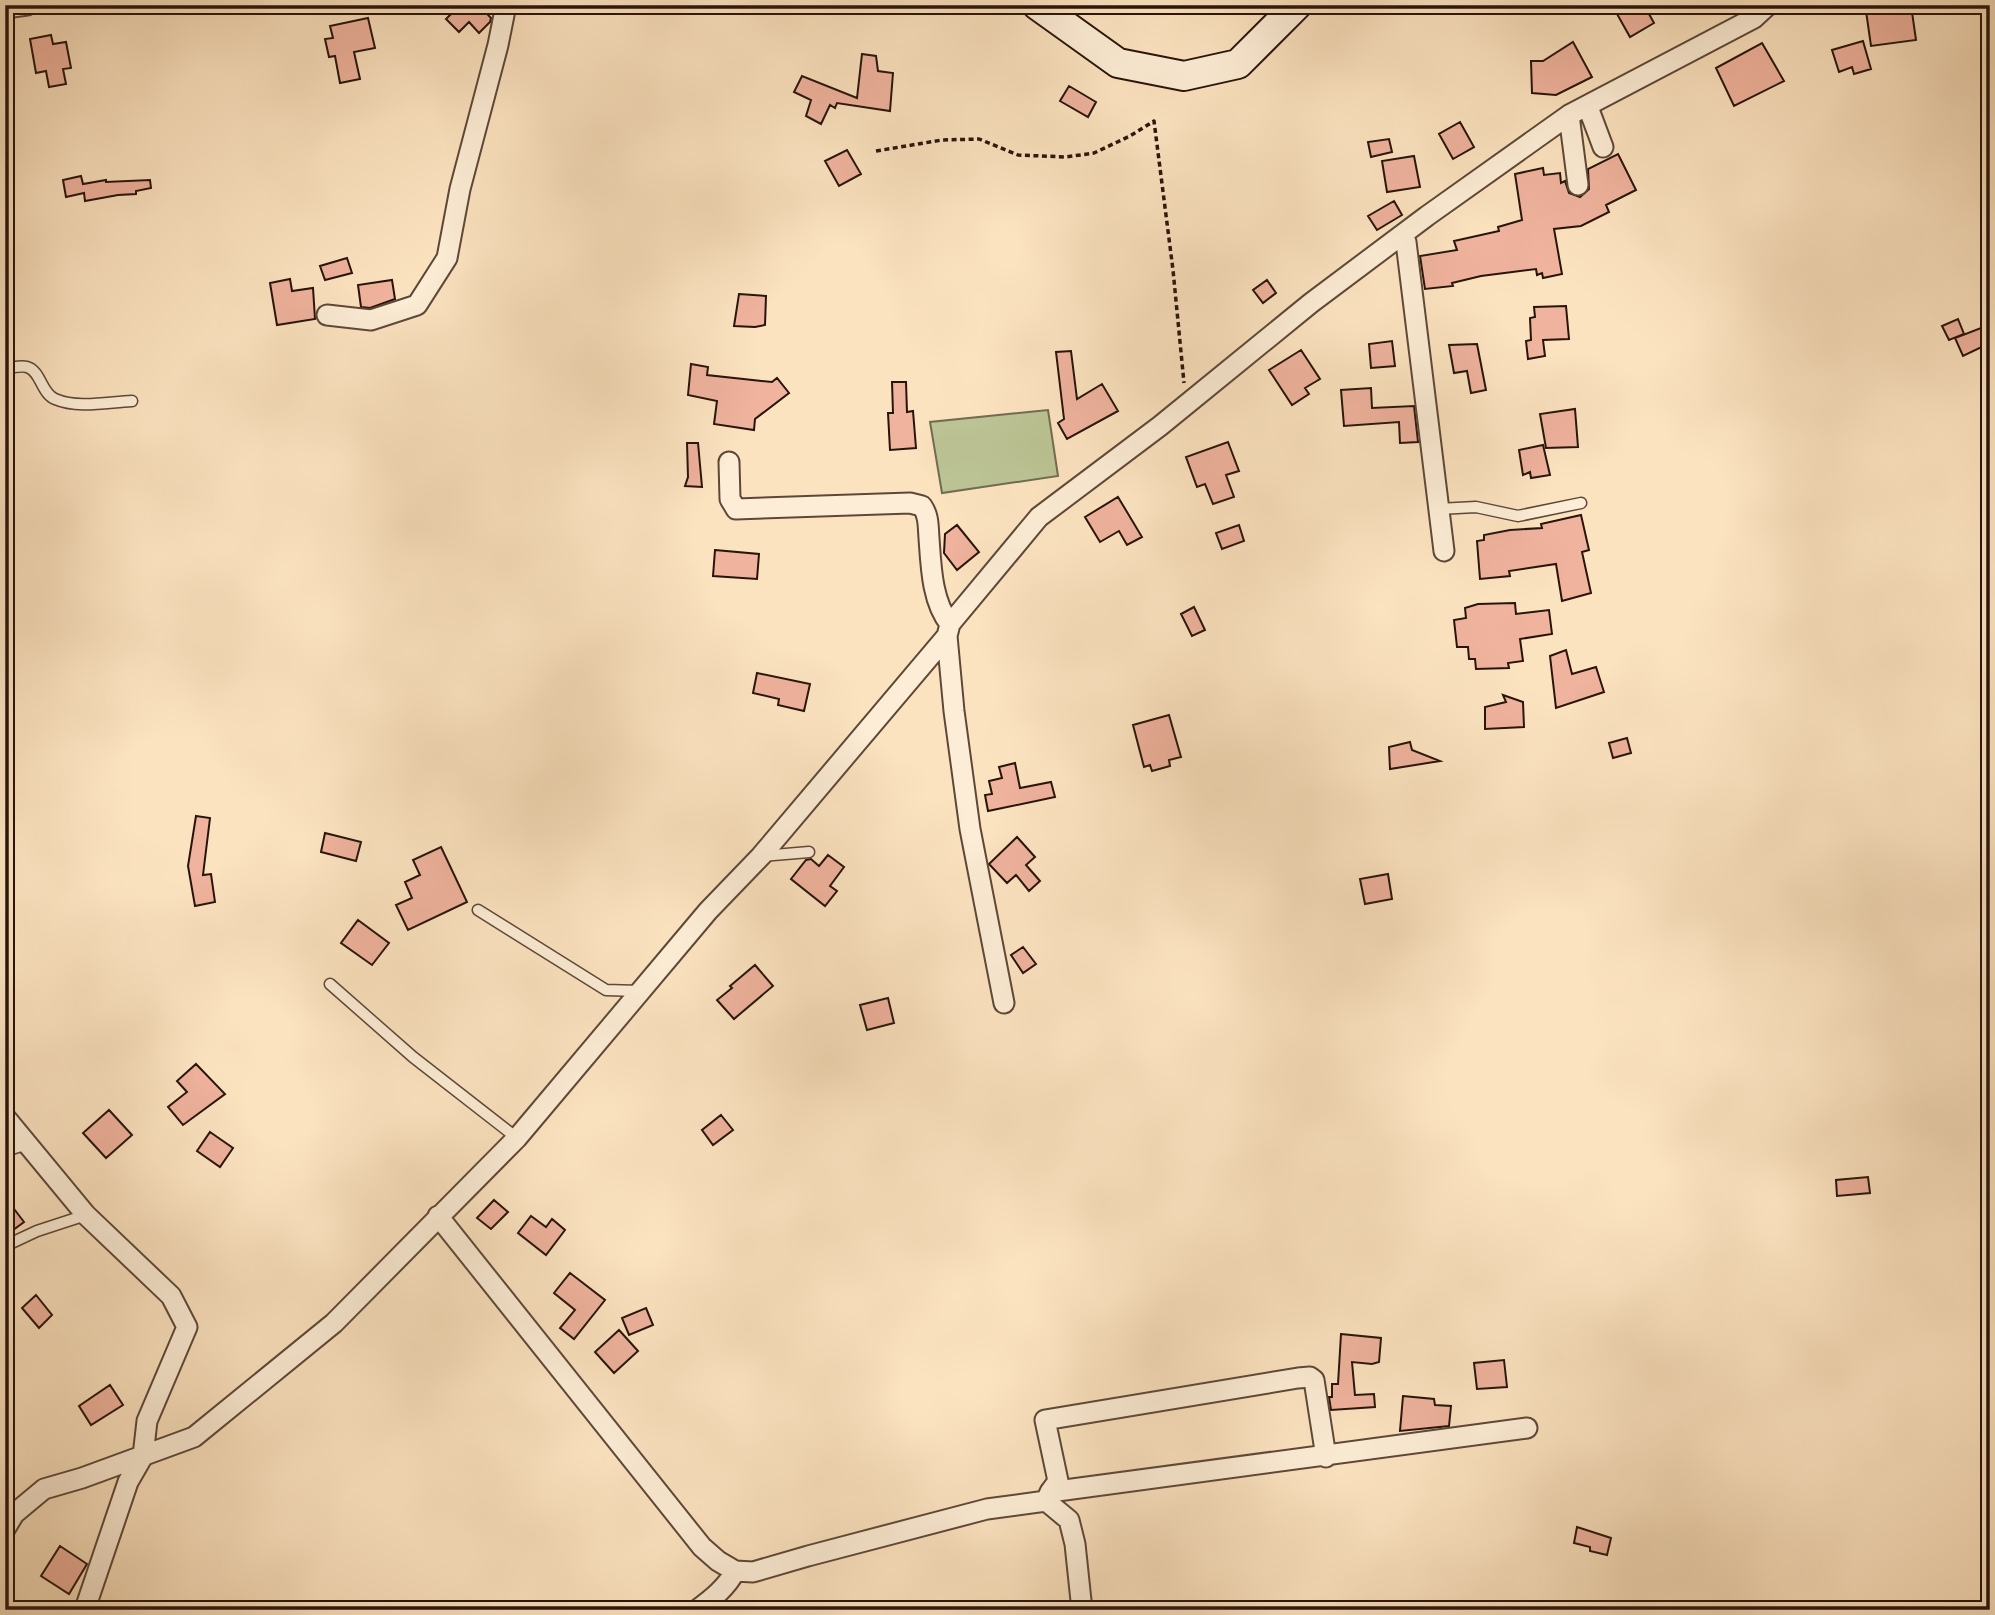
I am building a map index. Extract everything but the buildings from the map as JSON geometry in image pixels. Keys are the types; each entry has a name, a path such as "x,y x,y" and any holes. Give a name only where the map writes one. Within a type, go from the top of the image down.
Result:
{"main road":[{"path":"1037,5 1118,64 1184,76 1238,64 1297,5"}],"street":[{"path":"5,8 27,5"},
{"path":"327,315 371,320 417,305 447,258 460,189 506,5"},
{"path":"5,1529 14,1514 44,1489 194,1437 323,1332 517,1138 708,911 761,856 1039,517 1160,426 1311,303 1569,115 1754,18 1768,5"},
{"path":"1588,107 1603,148"},
{"path":"1569,115 1578,184"},
{"path":"1403,234 1413,289 1444,551"},
{"path":"729,462 730,499 736,509 910,503 922,506 927,513 930,558 938,603 949,630 954,711 970,829 1004,1003"},
{"path":"5,1117 86,1215 171,1296 187,1327 147,1421 143,1455 128,1482 87,1603"},
{"path":"438,1216 702,1547 735,1571 753,1572 987,1509 1048,1497 1527,1428"},
{"path":"1048,1497 1058,1481 1045,1420 1298,1378 1310,1377 1314,1380 1326,1457"},
{"path":"1048,1497 1069,1520 1075,1544 1082,1610"},
{"path":"697,1610 715,1597 735,1571"}],"lane":[{"path":"5,368 26,366 35,372 43,389 53,398 72,404 132,401"},
{"path":"1438,509 1476,507 1518,516 1581,503"},
{"path":"761,856 809,852"},
{"path":"478,910 606,990 639,991"},
{"path":"330,984 413,1057 517,1138"},
{"path":"5,1151 28,1144"},
{"path":"5,1247 37,1231 86,1215"}],"path":[{"path":"876,151 942,140 979,139 1018,155 1066,158 1094,153 1154,121 1186,404"}],"green space":[{"path":"1048,410 1058,476 942,493 930,422"}]}
